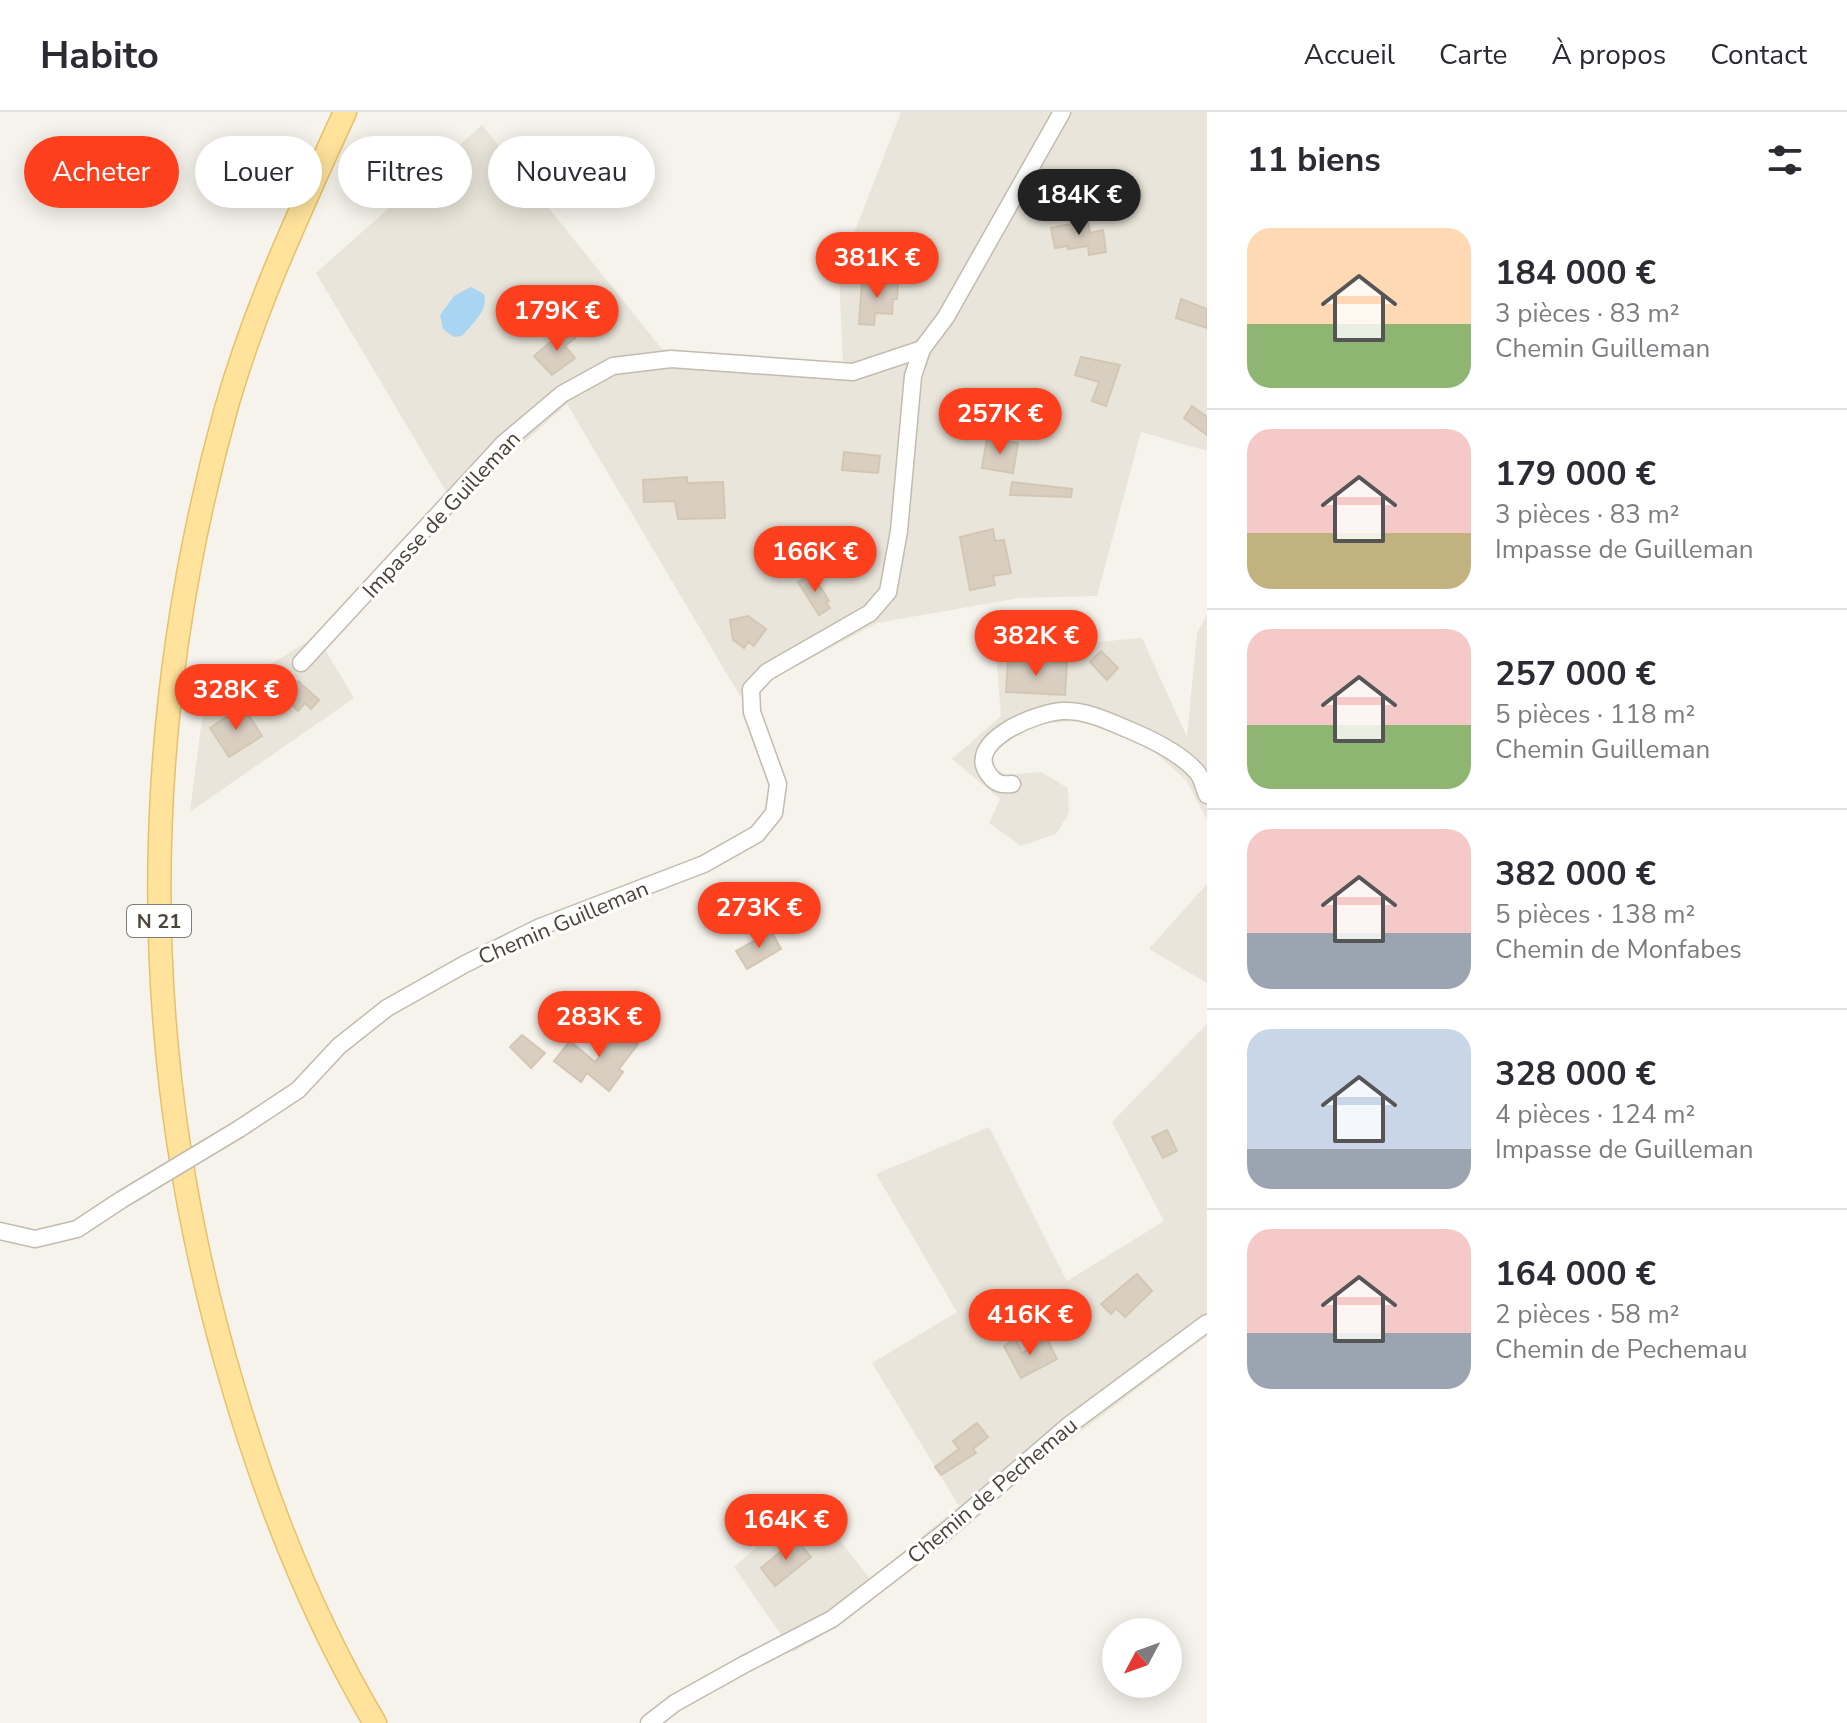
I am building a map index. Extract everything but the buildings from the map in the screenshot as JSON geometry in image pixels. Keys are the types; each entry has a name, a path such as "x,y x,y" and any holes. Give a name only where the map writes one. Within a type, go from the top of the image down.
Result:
{"main road":[{"name":"N 21","path":"345,112 255,318 226,408 199,519 175,648 162,771 157,893 163,1011 175,1119 191,1221 218,1337 258,1472 310,1594 375,1723"}],"street":[{"name":"Chemin Guilleman","path":"0,1231 35,1239 77,1229 298,1090 339,1046 387,1008 540,927 704,864 757,834 774,813 778,784 752,712 751,689 767,672 870,613 888,592 899,531 913,376 922,349 946,317 1062,112"},
{"name":"Impasse de Guilleman","path":"301,663 504,443 562,394 613,366 671,359 853,372 922,349"},
{"path":"1012,784 1002,785 983,768 986,749 1015,725 1062,711 1088,713 1141,735 1174,753 1198,773 1207,795"},
{"name":"Chemin de Pechemau","path":"649,1723 675,1703 832,1619 945,1532 1068,1426 1207,1323"}],"shaded area":[{"path":"901,112 1207,112 1207,451 1141,432 1097,596 1019,598 877,623 740,696 567,404 454,505 316,273 389,208 472,208 470,136 482,125 491,136 488,136 488,208 549,208 662,349 843,363 839,272"},
{"path":"1207,614 1207,820 1186,780 1142,741 1089,720 1038,724 1005,743 993,756 995,768 1005,775 1041,772 1068,788 1069,813 1056,834 1021,846 989,823 1000,799 952,759 1001,716 996,651 1142,638 1187,737 1197,633"},
{"path":"317,636 354,698 190,812 204,704"},
{"path":"1207,884 1207,983 1149,949"},
{"path":"1207,1024 1207,1336 1076,1435 831,1630 793,1652 734,1567 809,1500 870,1579 959,1506 872,1363 957,1312 876,1174 989,1127 1067,1281 1164,1221 1112,1122"}],"water":[{"path":"471,287 484,294 484,306 462,336 454,337 443,329 440,315 454,296"}]}
